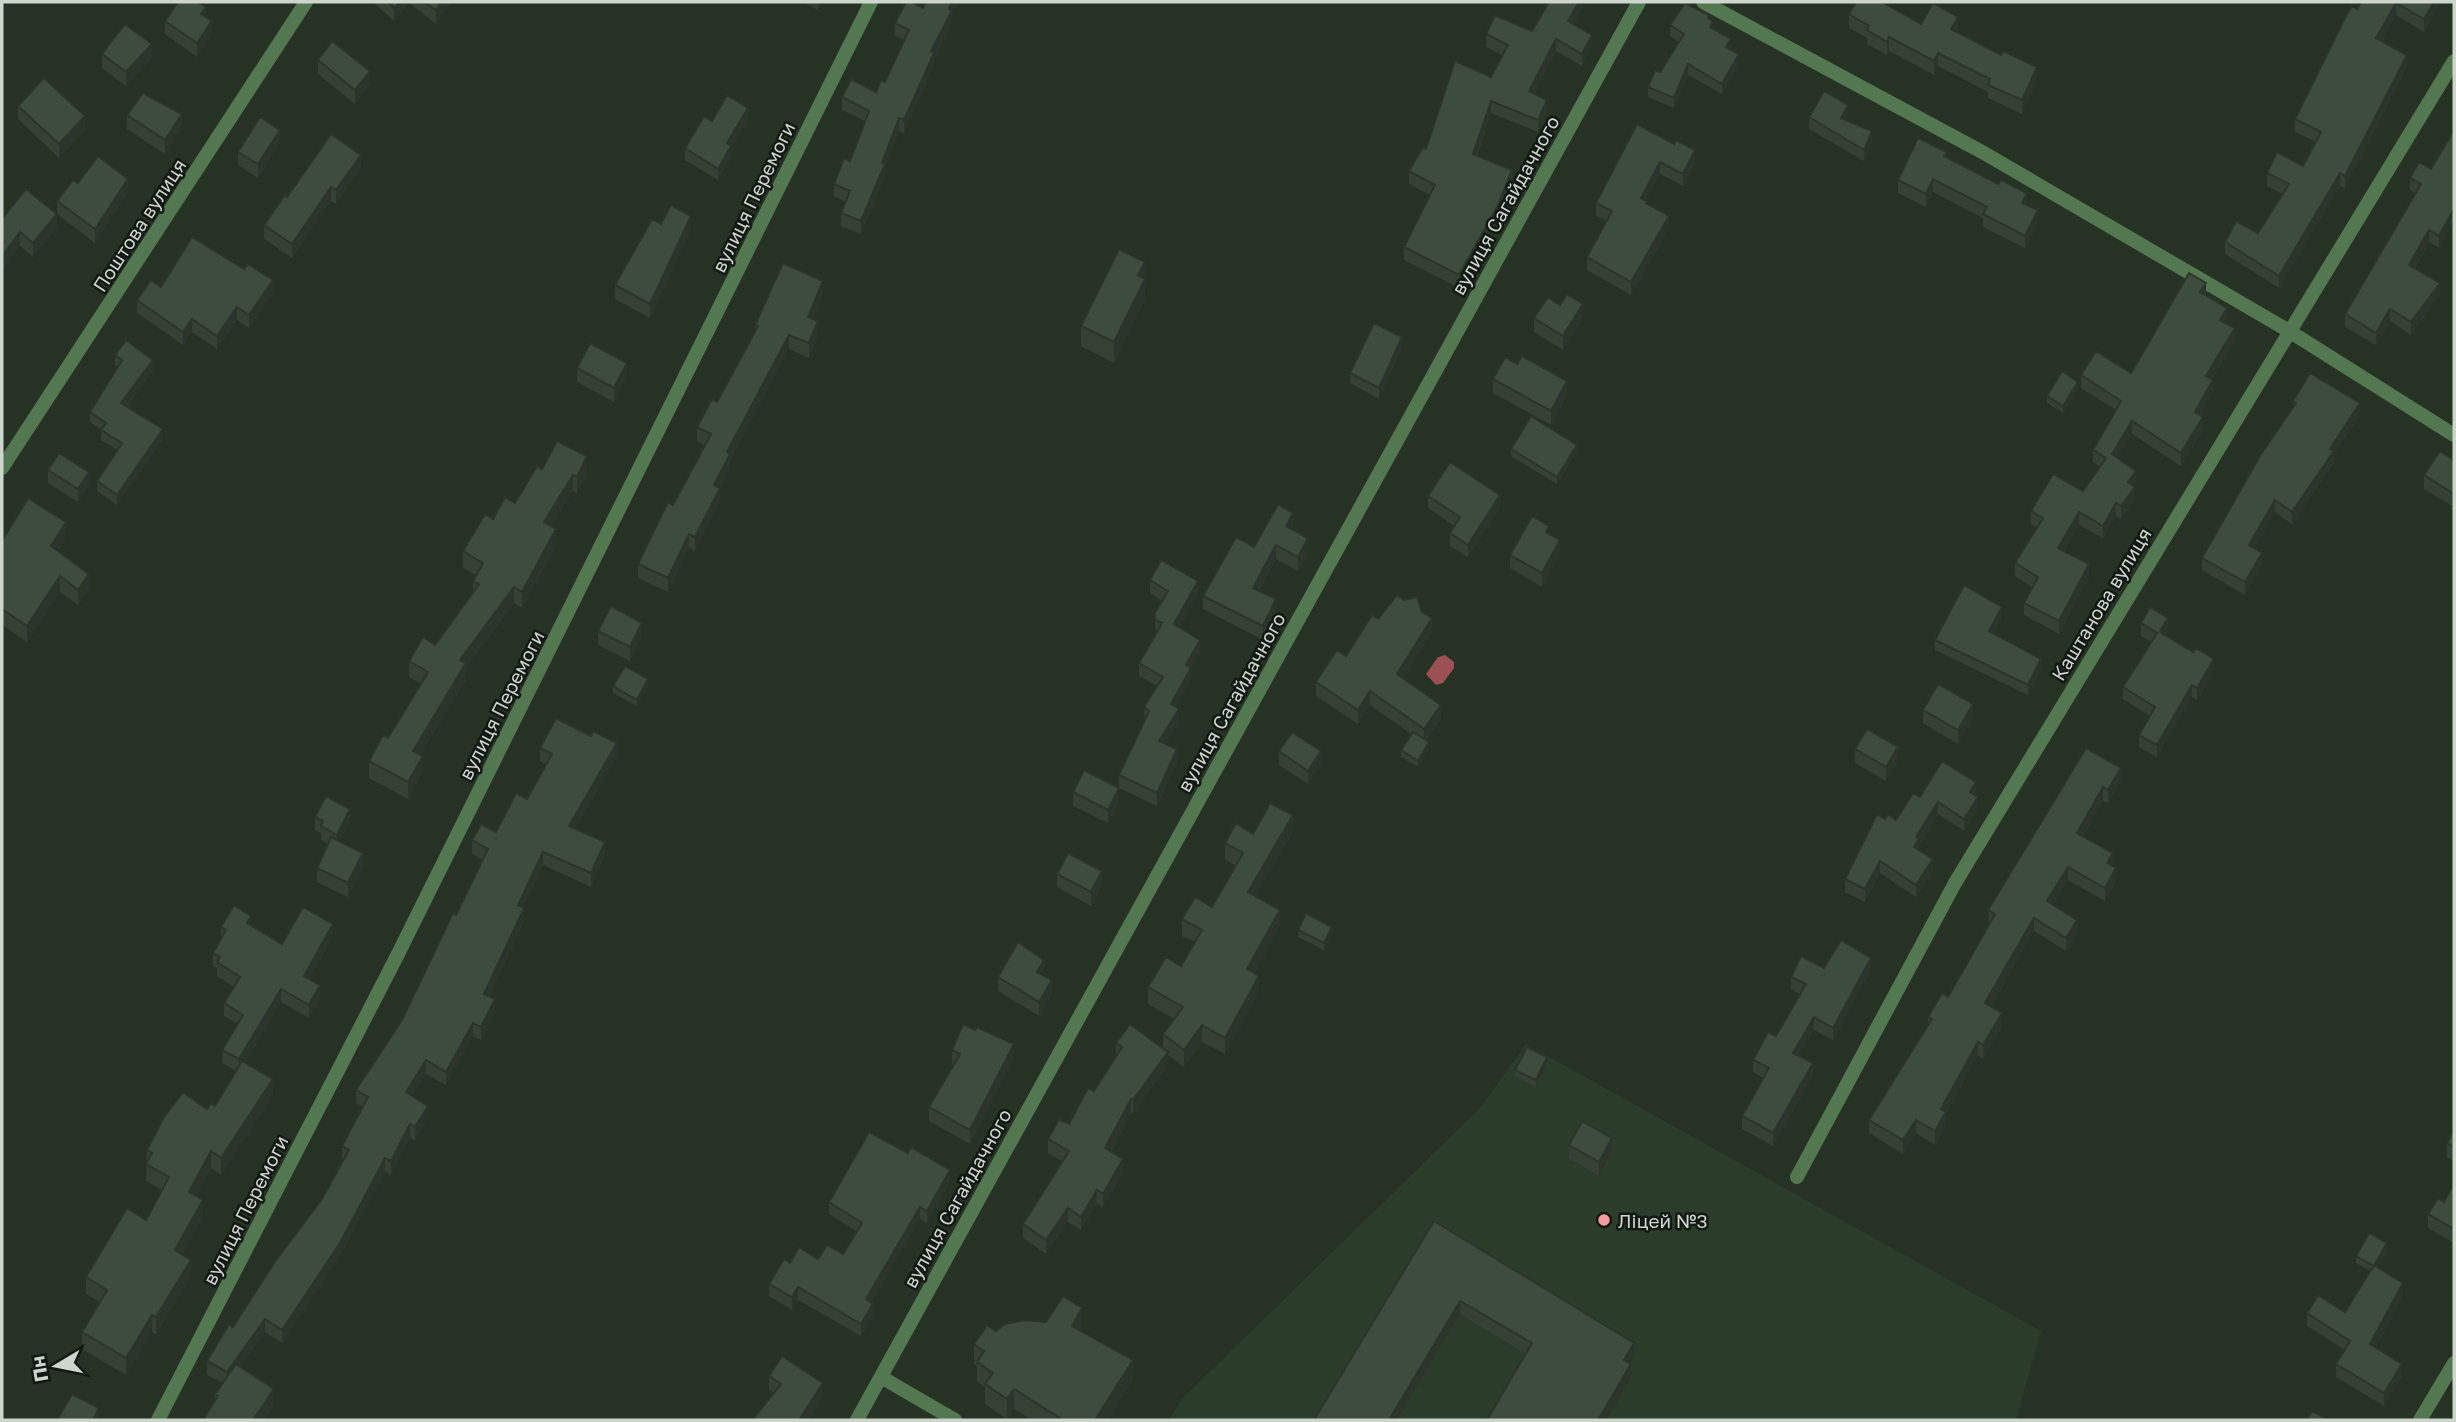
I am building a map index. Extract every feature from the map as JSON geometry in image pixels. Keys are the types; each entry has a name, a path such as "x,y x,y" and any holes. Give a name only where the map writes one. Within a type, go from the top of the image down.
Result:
{"street":[{"name":"Поштова вулиця","path":"2,468 306,2"},
{"name":"вулиця Перемоги","path":"158,1420 397,956 871,2"},
{"name":"вулиця Сагайдачного","path":"857,1420 1639,2"},
{"path":"1703,2 1984,153 2288,331 2454,435"},
{"name":"Каштанова вулиця","path":"1797,1177 1955,883 2454,61"},
{"path":"2420,1420 2454,1363"},
{"path":"880,1377 955,1420"}],"shaded area":[{"path":"1445,655 1454,662 1454,668 1443,683 1436,685 1426,674 1438,657"},
{"name":"Ліцей №3","path":"1526,1044 2041,1331 2016,1420 1169,1420 1182,1399 1480,1108"}],"building":[{"path":"178,2 201,2 206,7 201,14 212,21 197,43 165,21"},
{"path":"388,2 400,2 394,8"},
{"path":"424,2 442,2 436,10"},
{"path":"906,2 923,8 926,2 952,2 949,9 952,11 931,51 934,53 904,120 899,118 882,163 885,164 861,221 841,213 850,191 834,184 844,158 850,161 869,111 842,97 851,79 876,92 881,80 885,82 909,30 895,23"},
{"path":"1549,2 1579,2 1568,21 1592,35 1582,54 1556,39 1529,91 1547,100 1538,120 1491,101 1473,154 1512,170 1498,205 1459,275 1404,247 1435,185 1409,171 1423,147 1426,149 1455,61 1491,77 1508,45 1486,34 1495,15 1532,31"},
{"path":"1856,2 1885,2 1921,24 1933,3 1958,17 1951,29 2001,55 2003,51 2037,67 2022,100 1988,85 1990,79 1938,53 1934,61 1889,37 1887,42 1867,30 1869,26 1849,14"},
{"path":"2361,2 2434,2 2424,19 2396,3 2376,38 2407,55 2345,176 2340,173 2279,276 2225,242 2236,221 2258,233 2289,184 2267,173 2277,152 2303,166 2321,132 2295,119 2347,14 2352,6 2357,9"},
{"path":"1685,3 1709,15 1708,18 1713,21 1710,27 1731,39 1726,47 1739,54 1722,84 1688,64 1674,98 1648,87 1655,70 1660,72 1684,34 1670,25"},
{"path":"125,24 152,44 126,72 102,54"},
{"path":"332,41 370,71 355,90 318,60"},
{"path":"44,78 85,116 59,144 18,106"},
{"path":"1824,91 1848,105 1841,118 1872,131 1864,150 1809,117"},
{"path":"143,93 182,114 165,140 127,115"},
{"path":"727,95 748,108 727,143 731,146 718,169 685,148 704,116 712,121"},
{"path":"260,117 280,130 258,164 238,152"},
{"path":"1637,124 1674,144 1676,140 1695,150 1683,174 1660,162 1641,198 1669,216 1631,282 1587,257 1612,211 1596,203"},
{"path":"2454,130 2454,209 2439,236 2429,230 2409,265 2440,283 2411,322 2390,309 2376,333 2345,314 2421,184 2410,178 2419,162 2431,169"},
{"path":"331,134 361,155 336,190 331,187 292,244 264,225"},
{"path":"1918,138 1947,152 1944,156 1998,184 2001,180 2027,193 2022,203 2038,210 2025,236 1983,214 1987,207 1933,179 1926,194 1898,180"},
{"path":"98,156 128,179 95,229 57,201 73,180 78,183"},
{"path":"26,189 57,214 33,243 20,232 2,256 2,219"},
{"path":"671,205 691,216 650,304 615,285 652,219 661,224"},
{"path":"192,237 244,269 248,264 273,280 249,315 237,307 217,336 192,319 183,332 137,300 151,280 161,287"},
{"path":"1119,249 1145,262 1138,275 1145,279 1114,342 1081,326"},
{"path":"783,263 823,281 808,317 818,321 809,343 789,335 727,452 730,454 714,485 720,488 695,537 689,534 668,578 638,564 668,502 673,505 711,434 697,427 712,399 717,402 758,326 755,325"},
{"path":"2189,273 2206,283 2200,292 2227,308 2220,320 2235,328 2206,376 2213,380 2195,412 2203,417 2181,453 2132,421 2112,454 2136,471 2128,482 2135,487 2121,506 2116,503 2103,526 2079,512 2058,548 2089,564 2059,621 2024,603 2038,577 2015,563 2043,518 2031,511 2053,474 2083,491 2106,458 2093,450 2121,401 2081,375 2096,351 2131,373"},
{"path":"1567,294 1583,304 1563,336 1534,318 1548,297 1560,305"},
{"path":"1374,323 1402,337 1379,388 1350,373"},
{"path":"126,340 153,360 121,403 163,429 117,495 97,481 122,443 101,430 106,423 90,412 122,360 115,355"},
{"path":"590,343 627,363 614,388 577,368"},
{"path":"1522,356 1567,381 1551,411 1493,379 1505,357 1517,364"},
{"path":"2062,371 2078,382 2063,406 2047,396"},
{"path":"2310,373 2360,403 2330,449 2334,451 2292,512 2275,500 2249,545 2262,553 2245,582 2202,558 2261,454 2296,403 2293,401"},
{"path":"1531,416 1577,445 1557,477 1511,449"},
{"path":"557,441 587,456 577,477 573,475 544,522 556,529 522,592 514,587 460,660 466,663 413,751 423,756 408,782 369,761 383,735 388,738 428,672 409,661 423,637 435,645 479,584 473,581 483,563 463,551 485,514 493,519 505,497 515,503 537,466 542,469"},
{"path":"2440,451 2454,460 2454,494 2424,475"},
{"path":"59,453 89,472 78,489 48,470"},
{"path":"1450,462 1500,495 1468,545 1450,533 1460,517 1428,496"},
{"path":"28,498 66,522 51,546 89,574 78,590 60,576 27,626 2,609 2,541"},
{"path":"1278,504 1293,513 1286,526 1308,538 1298,557 1276,545 1253,588 1276,599 1263,626 1203,596 1236,537 1254,547"},
{"path":"1532,516 1549,526 1546,532 1560,540 1542,573 1510,555"},
{"path":"1161,560 1198,581 1174,624 1200,640 1186,665 1191,668 1171,704 1179,709 1159,741 1177,749 1157,793 1119,775 1149,711 1144,707 1163,677 1139,663 1162,623 1155,620 1155,613 1168,591 1150,580"},
{"path":"1964,585 2002,607 1989,631 2041,659 2028,685 1935,640"},
{"path":"1397,595 1404,600 1417,597 1422,612 1432,618 1397,674 1441,705 1424,729 1370,691 1358,710 1316,682 1337,650 1346,656 1372,615 1378,619"},
{"path":"611,606 642,623 630,647 598,631"},
{"path":"2150,607 2168,618 2160,632 2193,652 2196,648 2214,659 2197,688 2192,685 2157,745 2139,735 2155,707 2123,687 2157,633 2141,623"},
{"path":"625,666 648,679 637,700 613,686"},
{"path":"1938,684 1973,704 1958,730 1923,710"},
{"path":"556,718 591,736 593,731 617,743 569,826 605,842 591,873 543,852 518,905 524,908 484,994 495,999 481,1027 473,1023 446,1072 426,1060 406,1092 428,1106 415,1127 410,1124 391,1161 385,1158 340,1243 282,1330 265,1319 227,1372 207,1361 229,1324 233,1327 274,1263 322,1199 349,1150 342,1146 368,1097 356,1090 402,1020 453,913 456,915 488,849 472,840 481,824 496,832 516,793 527,799 552,754 540,748"},
{"path":"1867,729 1898,747 1886,767 1855,749"},
{"path":"1292,732 1321,751 1308,771 1279,751"},
{"path":"1413,732 1429,742 1418,761 1401,750"},
{"path":"2086,748 2121,768 2108,790 2103,787 2077,833 2113,853 2107,863 2116,868 2105,888 2068,867 2047,901 2077,920 2066,938 2034,918 1985,1003 2002,1013 1983,1045 1978,1042 1941,1109 1946,1112 1935,1131 1916,1120 1903,1140 1869,1120 1932,1019 1928,1017 1942,993 1948,997 1995,914 1988,910"},
{"path":"1942,761 1976,782 1970,792 1978,797 1964,819 1938,802 1916,837 1919,839 1914,847 1933,859 1916,885 1880,861 1865,889 1845,879 1877,814 1885,819 1888,814 1896,820 1913,793 1920,797"},
{"path":"1084,770 1119,788 1108,810 1073,792"},
{"path":"326,796 350,809 337,835 321,826 323,821 315,817"},
{"path":"1270,803 1293,815 1248,892 1280,910 1247,969 1259,976 1225,1038 1202,1025 1184,1050 1163,1034 1183,1007 1148,987 1166,957 1181,966 1202,930 1182,919 1195,897 1212,907 1243,853 1225,843 1236,823 1253,834"},
{"path":"331,837 363,853 348,883 317,868"},
{"path":"1068,853 1102,871 1091,892 1057,874"},
{"path":"234,905 251,916 247,923 282,944 303,907 333,924 304,976 320,985 309,1005 281,989 239,1059 222,1050 243,1015 224,1003 240,977 217,962 220,957 213,953 226,930 221,927"},
{"path":"1306,913 1332,927 1324,943 1298,930"},
{"path":"1841,940 1871,958 1833,1028 1814,1017 1793,1053 1813,1063 1773,1133 1742,1116 1769,1068 1753,1060 1768,1032 1776,1036 1806,984 1791,977 1801,956 1824,968"},
{"path":"1018,942 1044,960 1037,972 1052,980 1039,1002 998,977"},
{"path":"963,1024 975,1030 977,1027 1014,1044 970,1130 929,1107 960,1054 952,1050"},
{"path":"1130,1024 1168,1052 1133,1100 1131,1099 1105,1148 1123,1159 1103,1194 1097,1190 1081,1217 1068,1208 1046,1240 1023,1224 1069,1151 1048,1139 1059,1119 1069,1124 1088,1088 1094,1091 1122,1047 1116,1043"},
{"path":"1527,1047 1547,1057 1536,1080 1515,1070"},
{"path":"242,1061 273,1079 221,1158 211,1151 189,1192 203,1200 175,1250 191,1260 156,1317 152,1315 126,1358 82,1332 107,1290 86,1277 127,1208 146,1220 169,1177 146,1164 152,1153 147,1150 164,1117 183,1092 207,1109 211,1103 215,1106"},
{"path":"1582,1121 1612,1138 1599,1162 1569,1145"},
{"path":"2454,1129 2454,1147 2447,1143"},
{"path":"869,1132 908,1153 911,1147 950,1170 927,1211 920,1207 866,1299 873,1304 861,1324 798,1287 792,1297 769,1284 784,1259 790,1263 799,1247 818,1259 827,1245 843,1254 862,1223 829,1202"},
{"path":"2454,1183 2454,1229 2428,1214 2438,1198 2444,1202"},
{"path":"1434,1221 1634,1343 1624,1360 1631,1364 1598,1420 1487,1420 1532,1343 1460,1301 1389,1420 1314,1420"},
{"path":"2369,1233 2387,1243 2374,1266 2356,1256"},
{"path":"2374,1265 2403,1283 2370,1344 2402,1364 2384,1393 2336,1364 2350,1341 2307,1313 2318,1295 2345,1312"},
{"path":"1063,1296 1082,1308 1072,1326 1133,1360 1095,1420 1060,1420 1014,1389 1007,1399 985,1384 993,1373 977,1362 984,1351 974,1344 987,1325 996,1331 1005,1324 1024,1320 1046,1322"},
{"path":"782,1356 823,1383 799,1420 752,1420 781,1384 769,1376"},
{"path":"236,1364 274,1389 253,1420 203,1420 218,1396 215,1394"},
{"path":"72,1394 99,1408 93,1420 57,1420"},
{"path":"2312,1411 2328,1420 2307,1420"}],"place":[{"name":"Ліцей №3","path":"1604,1220"}]}
